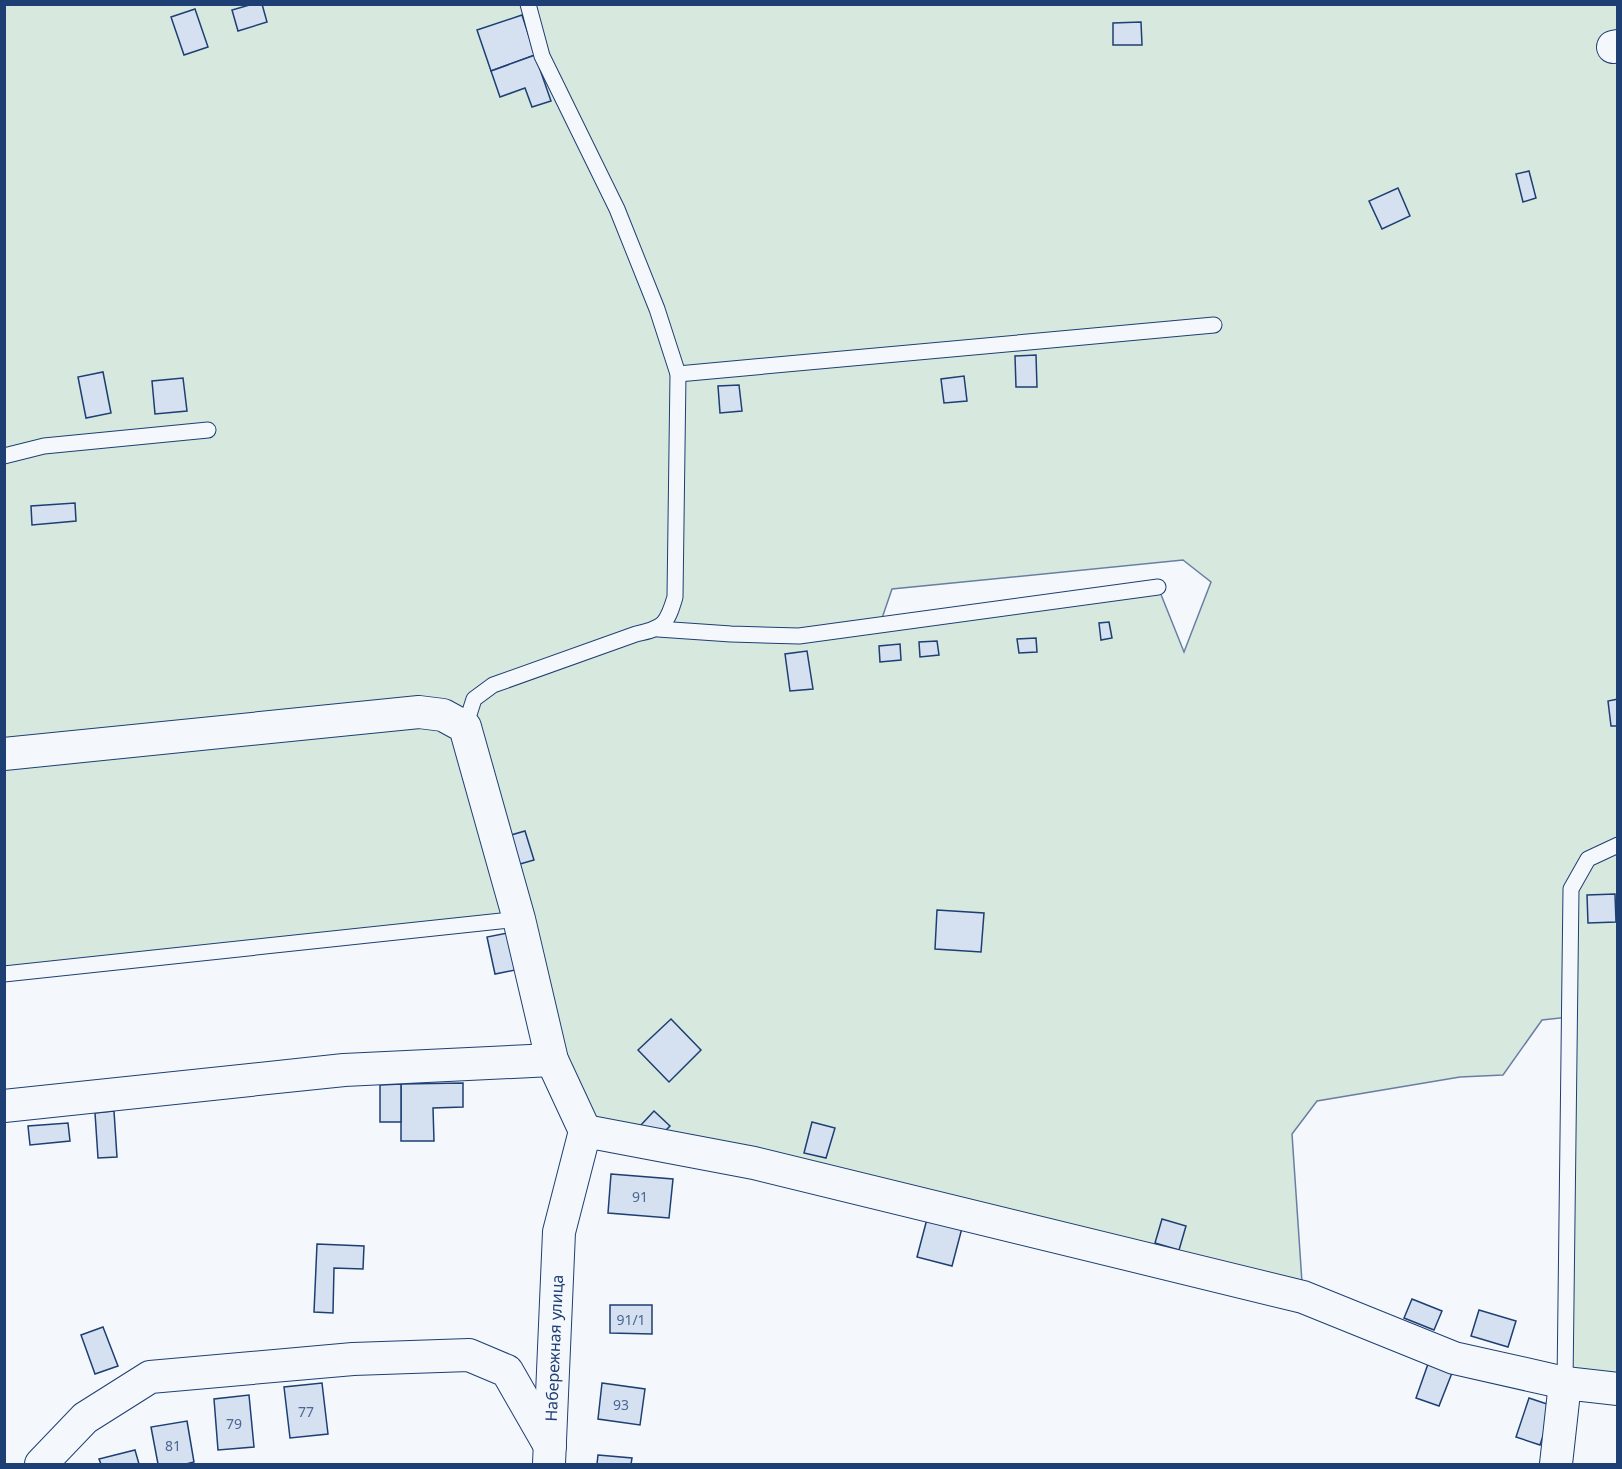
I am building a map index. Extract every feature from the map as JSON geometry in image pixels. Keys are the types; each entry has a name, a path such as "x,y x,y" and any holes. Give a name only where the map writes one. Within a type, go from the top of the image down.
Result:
{"street":[{"path":"4,754 419,712 443,715 465,728 519,920 552,1060 585,1131 754,1163 1303,1297 1454,1358 1565,1383 1617,1389"},
{"path":"4,1106 344,1070 552,1060"},
{"name":"Набережная улица","path":"549,1455 559,1232 585,1131"},
{"path":"41,1464 85,1418 150,1377 353,1359 469,1356 507,1371 549,1455"},
{"path":"1556,1464 1565,1383"}],"lane":[{"path":"528,4 542,56 617,209 657,309 678,374 675,597 670,614 658,629"},
{"path":"678,374 1214,325"},
{"path":"4,456 44,446 208,430"},
{"path":"465,728 474,699 493,685 636,634 658,629 799,636 1158,587"},
{"path":"1565,1383 1571,889 1588,859 1617,845"},
{"path":"4,974 519,920"}],"shaded area":[{"path":"4,5 1617,5 1617,1389 1565,1383 1569,1017 1542,1020 1503,1075 1460,1077 1317,1101 1292,1134 1303,1297 585,1131 519,920 5,974","holes":["1183,560 1211,582 1184,652 1158,587 880,624 892,589"]}],"building":[{"path":"262,4 267,22 238,31 232,10"},
{"path":"195,9 208,47 184,55 171,17"},
{"path":"522,15 535,55 491,71 477,30"},
{"path":"1141,22 1142,45 1113,45 1113,23"},
{"path":"535,55 551,101 532,107 525,88 500,97 491,71"},
{"path":"1529,171 1536,198 1523,202 1516,174"},
{"path":"1398,188 1410,216 1382,229 1369,201"},
{"path":"1036,355 1037,387 1016,387 1015,356"},
{"path":"103,372 111,413 86,418 78,377"},
{"path":"964,376 967,401 944,403 941,379"},
{"path":"183,378 187,411 155,414 152,381"},
{"path":"739,385 742,411 720,413 718,386"},
{"path":"75,503 76,521 32,525 31,506"},
{"path":"1109,622 1112,638 1101,640 1099,623"},
{"path":"1036,638 1037,652 1019,653 1017,639"},
{"path":"937,641 939,655 920,657 919,642"},
{"path":"900,644 901,660 880,662 879,646"},
{"path":"807,651 813,689 790,691 785,654"},
{"path":"1618,699 1618,726 1611,726 1608,701"},
{"path":"525,831 534,860 513,866 504,837"},
{"path":"1615,894 1616,922 1588,923 1587,895"},
{"path":"937,910 984,913 981,952 935,949"},
{"path":"513,932 520,969 495,974 487,937"},
{"path":"671,1019 701,1050 669,1082 638,1050"},
{"path":"463,1083 463,1107 433,1108 434,1141 401,1141 401,1084"},
{"path":"401,1084 401,1122 380,1122 380,1085"},
{"path":"114,1111 117,1157 98,1158 95,1113"},
{"path":"654,1111 670,1126 657,1139 641,1125"},
{"path":"812,1122 835,1128 826,1158 804,1153"},
{"path":"68,1123 70,1141 30,1145 28,1126"},
{"path":"611,1174 673,1179 669,1218 608,1213"},
{"path":"927,1219 962,1228 952,1266 917,1257"},
{"path":"1162,1219 1186,1226 1179,1250 1155,1243"},
{"path":"317,1244 364,1246 363,1269 334,1268 333,1313 314,1312"},
{"path":"1412,1299 1442,1311 1434,1330 1404,1318"},
{"path":"610,1305 652,1305 652,1334 610,1333"},
{"path":"1479,1310 1516,1321 1508,1347 1471,1336"},
{"path":"103,1327 118,1366 95,1374 81,1335"},
{"path":"1428,1364 1452,1373 1439,1406 1416,1398"},
{"path":"322,1383 328,1434 290,1438 284,1387"},
{"path":"602,1383 645,1389 640,1425 598,1419"},
{"path":"249,1395 254,1447 218,1450 214,1399"},
{"path":"1529,1398 1553,1406 1540,1445 1516,1437"},
{"path":"187,1421 194,1462 158,1464 151,1427"},
{"path":"135,1450 139,1464 101,1464 99,1459"},
{"path":"598,1455 632,1458 631,1464 597,1464"}]}
